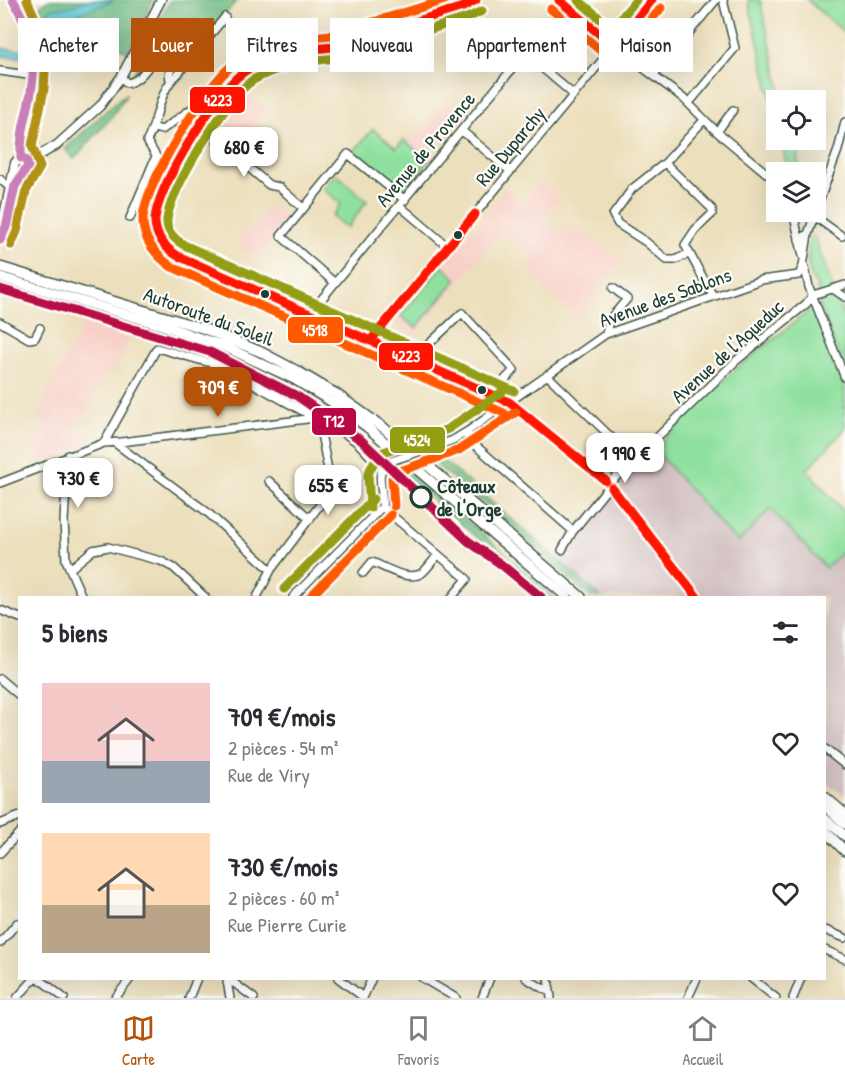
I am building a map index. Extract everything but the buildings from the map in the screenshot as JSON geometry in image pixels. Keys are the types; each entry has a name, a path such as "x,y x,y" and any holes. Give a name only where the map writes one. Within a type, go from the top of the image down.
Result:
{"highway":[{"name":"Autoroute du Soleil","path":"0,267 205,329 261,352 299,372 355,407 397,439 580,596"},
{"name":"Autoroute du Soleil","path":"0,277 194,335 239,352 294,379 366,426 566,596"},
{"path":"826,796 845,808"},
{"path":"826,796 845,814"},
{"path":"826,807 845,824"},
{"path":"826,820 845,836"},
{"path":"826,832 845,850"}],"main road":[{"path":"0,235 9,187 23,164 48,151 73,132 100,106 122,78 161,0"},
{"path":"0,240 6,227 15,186 23,164"}],"street":[{"path":"13,0 24,17 35,56 34,76 20,145 23,164"},
{"path":"476,0 463,7 381,33 333,47 313,49 250,69 234,80 174,169 158,207 155,222 160,240 168,250 178,256 509,402 609,485 696,596"},
{"name":"Rue Duparchy","path":"637,18 652,0"},
{"path":"654,75 716,0"},
{"path":"689,103 735,48 723,0"},
{"path":"562,3 599,34"},
{"name":"Avenue de Provence","path":"551,18 562,3"},
{"path":"170,80 177,75 225,17"},
{"path":"122,78 127,82 136,80 164,49 174,45 178,51 154,128 147,141 156,156 130,218"},
{"name":"Rue Duparchy","path":"371,340 599,64"},
{"path":"0,71 34,76"},
{"name":"Avenue de Provence","path":"312,314 320,301 511,72"},
{"path":"547,72 574,95"},
{"path":"650,72 689,103 717,132 766,173"},
{"path":"154,128 162,130 206,99 217,103"},
{"path":"717,132 733,110"},
{"path":"688,254 675,260 667,260 614,219 613,214 632,189 665,163 704,120"},
{"path":"826,182 845,122"},
{"path":"201,126 269,185 279,187 303,208"},
{"path":"462,131 510,171"},
{"path":"335,283 281,236 348,154 448,247"},
{"path":"665,163 712,209 710,217 686,242 688,254 713,296"},
{"path":"0,179 9,187"},
{"path":"795,222 804,260"},
{"path":"812,222 808,234 803,276 813,295 845,378"},
{"path":"826,222 842,236"},
{"path":"799,240 808,234"},
{"name":"Avenue des Sablons","path":"379,465 453,440 606,334 761,280 803,276"},
{"name":"Avenue des Sablons","path":"779,278 800,281 809,287"},
{"path":"813,295 845,285"},
{"path":"606,334 609,320 627,298 613,288"},
{"path":"833,290 845,297"},
{"name":"Avenue de l'Aqueduc","path":"562,550 573,531 609,485 737,360 807,304 813,295"},
{"path":"413,359 462,313 514,370 491,394"},
{"path":"0,322 29,339 35,338 40,328"},
{"path":"104,442 157,348 221,366 306,413 324,419 358,443 379,465 382,507 467,579 453,596"},
{"path":"547,375 614,440"},
{"path":"0,483 104,442 115,443 318,418"},
{"path":"258,596 272,570 325,499 329,488 318,418"},
{"path":"468,431 468,439 573,531"},
{"path":"115,443 207,512 272,570"},
{"path":"68,455 64,521 66,560 82,596"},
{"path":"269,481 310,519"},
{"path":"294,596 382,507"},
{"path":"70,568 93,550 108,547 161,561 174,568 200,596"},
{"path":"363,573 372,562 406,576 417,575 438,555"},
{"path":"0,610 18,617"},
{"path":"0,679 18,694"},
{"path":"826,750 845,765"},
{"path":"0,824 18,817"},
{"path":"0,853 18,834"},
{"path":"0,942 17,923"},
{"path":"826,930 845,938"},
{"path":"826,950 845,959"},
{"path":"17,998 34,980"},
{"path":"39,980 64,998"},
{"path":"116,998 130,980"},
{"path":"189,998 196,980"},
{"path":"227,980 230,998"},
{"path":"227,980 254,998"},
{"path":"341,980 363,997 371,980"},
{"path":"425,980 456,998"},
{"path":"482,998 489,980"},
{"path":"529,980 550,994"},
{"path":"688,998 695,980"},
{"path":"754,980 776,998"},
{"path":"793,998 800,980"}],"shaded area":[{"path":"240,87 267,110 241,142 236,138 232,143 212,126 239,93 237,92"},
{"path":"445,101 463,115 432,152 434,155 429,161 404,140 409,134 414,138"},
{"path":"539,181 561,197 543,219 561,233 573,222 622,260 576,317 527,270 536,257 505,234 492,244 415,336 397,319 442,264 446,263 492,206 504,187 523,202"},
{"path":"271,204 289,219 259,257 240,247 239,243 242,239 239,236 243,231 246,233"},
{"path":"83,323 130,339 113,376 106,373 76,430 88,437 86,440 88,444 41,463 32,452 44,425 39,415 51,381 68,354"},
{"path":"650,445 739,542 770,509 826,568 845,549 845,796 826,783 826,596 600,596 554,558 573,531 610,490 611,482"}],"green space":[{"path":"47,0 153,0 144,18 131,18 131,46 128,52 119,47 119,18 32,18 31,15"},
{"path":"170,0 237,0 214,28 214,18 161,18"},
{"path":"748,0 760,0 781,90 769,90"},
{"path":"807,0 845,0 845,33"},
{"path":"127,94 110,119 74,159 65,149"},
{"path":"373,129 396,148 404,140 429,161 404,191 353,152"},
{"path":"783,150 802,150 797,157 798,162 786,162"},
{"path":"336,174 367,201 347,228 332,216 341,204 323,189"},
{"path":"810,237 817,240 845,320 845,371 819,304 817,286 811,277 808,261"},
{"path":"442,266 457,279 416,328 401,316"},
{"path":"810,310 816,312 845,388 845,429 807,470 845,513 845,549 826,568 770,509 739,542 730,535 654,449 733,372"},
{"path":"438,456 600,596 590,596 432,461"},
{"path":"404,466 554,596 545,596 396,468"}],"water":[{"path":"87,0 115,0 67,18 45,18 52,8 68,7"},
{"path":"0,48 18,50 18,57 0,56"}],"transit line":[{"path":"0,240 6,227 15,186 28,166 26,160 21,158 21,145 33,77 30,39 13,0"},
{"path":"11,245 17,231 26,191 40,167 32,146 44,89 46,53 42,33 27,0"},
{"name":"4518","path":"445,0 331,35 294,40 268,47 235,63 209,91 165,159 146,202 143,226 151,246 172,267 504,413"},
{"name":"4223","path":"476,0 463,7 333,47 298,52 273,59 241,74 203,120 177,164 158,204 155,219 156,230 165,245 178,256 509,402 606,481"},
{"name":"4223","path":"559,0 599,33"},
{"name":"4524","path":"578,0 599,18"},
{"name":"4524","path":"621,18 636,0"},
{"name":"4223","path":"637,18 652,0"},
{"name":"4518","path":"653,18 661,8"},
{"name":"4518","path":"551,9 599,49"},
{"name":"4524","path":"482,11 467,18 337,58 282,68 249,83 213,126 200,147 177,188 170,206 167,224 172,235 184,245 514,391"},
{"name":"4223","path":"371,340 475,214"},
{"name":"T12","path":"0,289 210,352 297,396 361,440 468,541 540,596"},
{"name":"4524","path":"370,508 368,474 378,454 448,429 502,392"},
{"name":"4518","path":"394,506 392,478 395,473 459,450 516,412"},
{"name":"4223","path":"612,488 696,596"},
{"name":"4524","path":"284,589 373,499"},
{"name":"4518","path":"311,596 391,515"}],"place":[{"name":"Côteaux de l'Orge","path":"421,497"}]}
